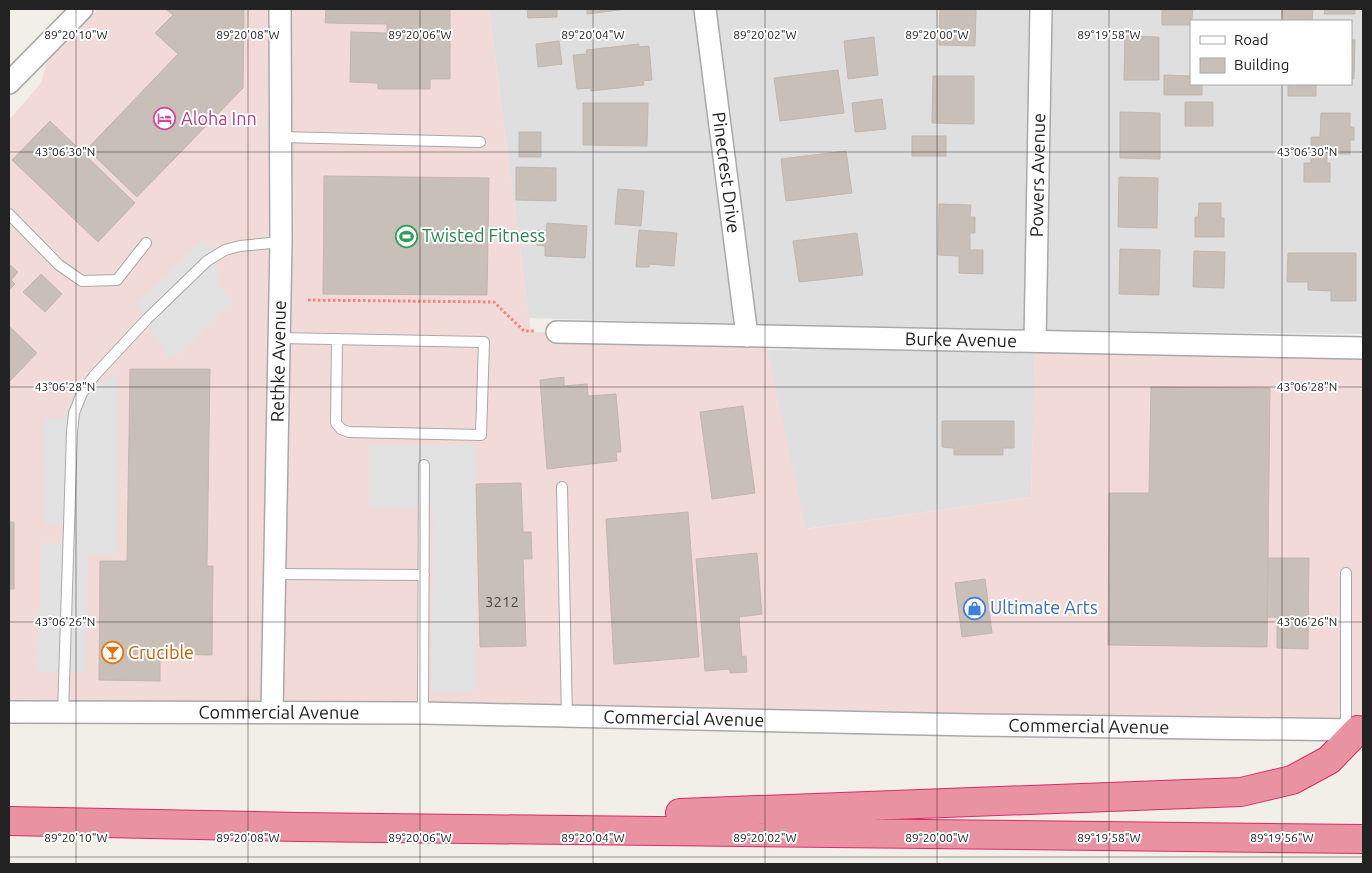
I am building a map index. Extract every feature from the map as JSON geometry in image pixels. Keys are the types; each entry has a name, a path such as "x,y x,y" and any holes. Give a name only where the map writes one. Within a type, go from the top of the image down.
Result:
{"highway":[{"path":"298,827 1241,792 1292,780 1330,760 1352,730"},
{"path":"9,820 298,827 1363,839"}],"street":[{"path":"9,83 82,9"},
{"name":"Rethke Avenue","path":"272,712 281,242 280,9"},
{"name":"Pinecrest Drive","path":"705,9 747,336"},
{"name":"Powers Avenue","path":"1035,342 1042,9"},
{"name":"Burke Avenue","path":"557,332 1363,348"},
{"name":"Commercial Avenue","path":"9,712 423,714 974,725 1352,730"}],"lane":[{"path":"282,137 480,142"},
{"path":"9,214 59,265 82,281 117,280 146,243"},
{"path":"64,713 72,432 74,413 82,393 147,320 207,262 225,250 240,246 281,242"},
{"path":"279,338 337,339 484,342 482,435 349,432 341,429 336,423 337,339"},
{"path":"423,714 424,466"},
{"path":"562,487 567,717"},
{"path":"1346,573 1352,730"},
{"path":"275,574 424,575"}],"path":[{"path":"308,300 494,302 524,331 557,332"}],"shaded area":[{"path":"98,9 489,9 531,332 764,336 806,529 1031,497 1035,341 1363,348 1363,729 9,712 9,120 41,83 47,60"},
{"path":"489,9 1363,9 1363,334 986,330 986,353 1035,353 1031,497 805,529 767,350 800,350 798,326 529,318"},
{"path":"203,239 216,253 219,285 233,300 183,352 168,358 136,304"},
{"path":"117,373 117,554 88,554 85,672 38,671 41,543 66,544 65,524 44,525 43,418 65,418 66,404"},
{"path":"369,445 476,445 476,692 432,692 433,508 369,508"}],"building":[{"name":"Aloha Inn","path":"166,9 244,9 243,88 137,197 87,149 178,54 155,33 173,15"},
{"path":"326,9 450,9 450,79 430,79 430,89 378,89 378,83 350,82 351,32 387,33 387,24 325,23"},
{"path":"527,9 557,9 557,17 528,18"},
{"path":"587,9 627,9 587,14"},
{"path":"940,9 976,9 975,46 939,45"},
{"path":"1162,9 1193,9 1190,25 1162,25"},
{"path":"1282,9 1313,9 1312,20 1282,20"},
{"path":"1325,9 1355,9 1355,14 1324,14"},
{"path":"1125,36 1159,37 1159,80 1124,80"},
{"path":"874,37 878,75 848,79 844,41"},
{"path":"1352,40 1355,40 1354,79 1352,79"},
{"path":"559,41 562,64 538,67 536,44"},
{"path":"639,44 639,47 649,46 652,80 643,81 644,85 591,91 590,88 577,89 573,55 587,54 586,50"},
{"path":"838,70 844,113 780,121 774,78"},
{"path":"1164,75 1190,76 1190,85 1202,85 1202,95 1164,95"},
{"path":"933,76 974,76 974,124 932,123"},
{"path":"1288,85 1316,85 1316,96 1288,96"},
{"path":"882,99 886,129 855,132 852,103"},
{"path":"1185,102 1213,102 1213,126 1185,126"},
{"path":"583,103 648,103 647,146 583,145"},
{"path":"1120,112 1160,113 1160,159 1120,158"},
{"path":"1321,113 1350,113 1350,127 1354,127 1354,140 1350,140 1350,154 1327,154 1327,163 1330,163 1330,182 1304,182 1304,163 1311,163 1311,137 1320,137"},
{"path":"50,121 135,203 98,242 12,160"},
{"path":"519,132 541,132 541,157 519,157"},
{"path":"912,136 946,136 946,156 912,156"},
{"path":"846,151 852,193 786,201 781,159"},
{"path":"516,167 556,168 556,201 516,200"},
{"name":"Twisted Fitness","path":"324,176 489,178 487,295 323,294"},
{"path":"1119,177 1158,178 1157,228 1118,227"},
{"path":"618,189 644,191 641,226 615,224"},
{"path":"1199,203 1221,203 1221,218 1224,218 1224,237 1195,237 1195,217 1198,217"},
{"path":"939,204 971,205 970,217 975,217 975,233 970,233 970,250 983,250 983,274 959,273 959,256 938,255"},
{"path":"547,223 587,226 585,258 545,256 545,246 537,245 538,230 546,231"},
{"path":"639,230 677,233 674,266 650,264 649,267 636,267"},
{"path":"857,233 863,275 799,282 793,241"},
{"path":"1120,249 1160,250 1159,295 1119,294"},
{"path":"1194,251 1225,252 1224,288 1193,287"},
{"path":"1288,253 1356,253 1356,301 1331,301 1331,291 1308,290 1308,282 1287,282"},
{"path":"9,264 18,272 11,280 15,284 9,290"},
{"path":"41,274 62,294 45,312 23,292"},
{"path":"9,326 37,353 9,382"},
{"path":"130,369 210,369 207,566 213,566 212,655 160,654 160,681 99,680 100,561 127,561"},
{"path":"564,377 564,386 587,384 588,396 616,394 621,452 616,452 617,461 547,469 540,380"},
{"path":"1151,387 1270,388 1267,647 1108,645 1109,493 1149,493"},
{"path":"743,406 755,493 712,499 700,412"},
{"path":"942,421 1014,421 1014,448 1003,448 1003,455 954,455 954,448 942,447"},
{"path":"521,483 523,532 531,532 532,559 523,559 526,646 480,647 476,484"},
{"path":"688,512 699,657 614,664 606,519"},
{"path":"9,522 14,522 14,589 9,589"},
{"path":"757,553 762,614 739,617 742,657 746,656 747,672 730,673 730,669 705,671 696,559"},
{"path":"1268,558 1309,558 1308,649 1277,648 1277,617 1267,617"},
{"name":"Ultimate Arts","path":"985,579 992,633 962,637 955,583"}],"place":[{"name":"Aloha Inn","path":"165,119"},
{"name":"Twisted Fitness","path":"406,236"},
{"name":"Ultimate Arts","path":"974,608"},
{"name":"Crucible","path":"112,653"}]}
